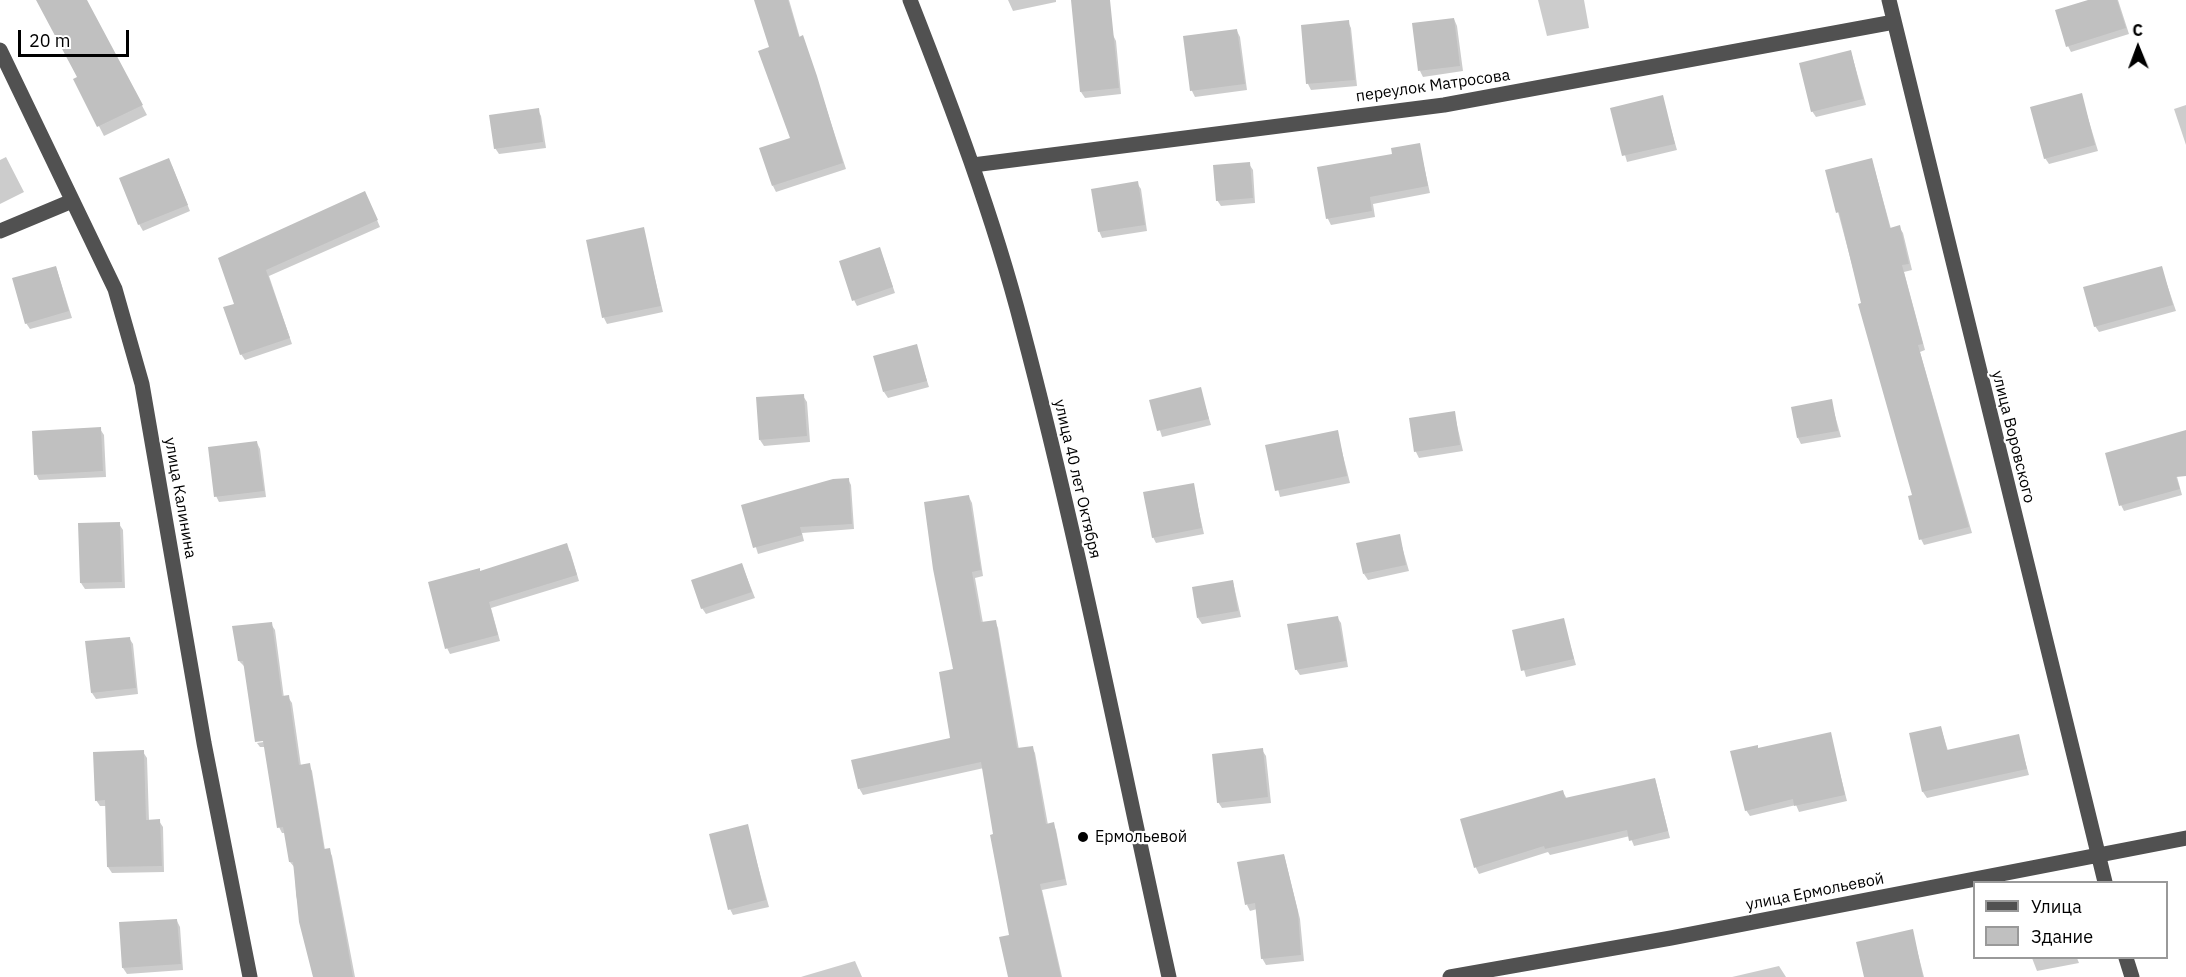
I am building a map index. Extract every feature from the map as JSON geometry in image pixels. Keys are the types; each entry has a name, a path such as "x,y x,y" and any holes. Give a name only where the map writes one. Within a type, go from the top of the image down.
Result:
{"street":[{"name":"улица 40 лет Октября","path":"910,0 973,165 1022,325 1063,494 1169,977"},
{"name":"улица Воровского","path":"1894,1 1894,22 2105,881"},
{"name":"переулок Матросова","path":"973,165 1444,105 1894,22"},
{"name":"улица Калинина","path":"0,50 115,290 141,384 204,743 250,977"},
{"path":"0,231 72,201"},
{"name":"улица Ермольевой","path":"1450,977 1671,938 2186,838"},
{"path":"2127,959 2132,977"}],"building":[{"path":"36,0 87,0 143,105 97,127 73,79 77,77"},
{"path":"754,0 788,0 799,37 803,35 817,76 843,163 772,186 759,148 790,138 758,51 769,47"},
{"path":"1071,0 1110,0 1119,88 1080,92"},
{"path":"2088,0 2117,0 2126,28 2066,47 2055,10"},
{"path":"1454,18 1460,66 1418,71 1412,23"},
{"path":"1349,20 1355,80 1306,84 1301,25"},
{"path":"1237,29 1245,84 1190,91 1183,36"},
{"path":"1851,50 1863,99 1811,112 1799,63"},
{"path":"2082,93 2095,145 2044,159 2030,107"},
{"path":"1663,95 1675,144 1622,156 1610,108"},
{"path":"539,108 543,142 494,149 489,115"},
{"path":"1420,143 1428,186 1370,197 1372,211 1326,219 1317,167 1392,154 1391,148"},
{"path":"169,158 188,205 138,225 119,178"},
{"path":"1872,158 1890,228 1900,225 1909,264 1902,265 1923,344 1918,345 1969,527 1919,540 1908,496 1912,495 1858,304 1861,303 1839,212 1836,213 1825,170"},
{"path":"1250,162 1253,198 1216,201 1213,165"},
{"path":"1138,181 1145,225 1098,232 1091,189"},
{"path":"365,191 378,220 266,270 290,338 240,355 223,307 234,304 218,258"},
{"path":"644,227 661,306 602,318 586,240"},
{"path":"880,247 893,287 852,301 839,261"},
{"path":"56,266 69,311 25,324 12,278"},
{"path":"2162,266 2173,305 2094,327 2083,287"},
{"path":"917,344 927,381 883,392 873,356"},
{"path":"1201,387 1209,419 1157,431 1149,400"},
{"path":"804,394 807,436 759,440 756,397"},
{"path":"1832,399 1838,431 1797,438 1791,407"},
{"path":"1455,411 1460,445 1414,452 1409,418"},
{"path":"101,427 103,471 34,475 32,431"},
{"path":"1338,430 1347,476 1275,491 1265,445"},
{"path":"2186,430 2186,476 2176,477 2180,489 2119,506 2105,453"},
{"path":"257,441 264,491 214,497 208,447"},
{"path":"849,478 852,524 800,527 802,535 753,548 741,505 833,479"},
{"path":"1194,483 1202,528 1152,538 1143,492"},
{"path":"969,495 981,570 972,572 981,622 996,620 1017,748 1033,746 1046,824 1054,822 1065,879 1040,884 1061,977 1008,977 999,937 1009,935 990,835 993,834 981,762 858,789 851,760 950,738 939,672 953,669 933,569 924,502"},
{"path":"120,522 122,582 80,583 78,523"},
{"path":"1400,534 1406,565 1363,574 1356,543"},
{"path":"567,543 577,575 489,602 498,635 445,649 428,582 480,568 480,571"},
{"path":"742,563 752,592 701,609 691,580"},
{"path":"1233,580 1238,611 1197,618 1192,587"},
{"path":"1338,616 1346,661 1295,670 1287,624"},
{"path":"1564,618 1574,659 1521,671 1512,630"},
{"path":"272,622 282,696 289,695 299,765 310,763 324,849 330,848 353,977 313,977 299,922 293,862 289,862 283,827 277,828 263,741 255,742 243,661 238,661 232,626"},
{"path":"130,637 136,688 91,693 85,641"},
{"path":"1941,726 1947,750 2019,734 2027,769 1922,792 1909,733"},
{"path":"1831,732 1845,795 1794,806 1793,799 1745,811 1730,751 1758,745 1758,748"},
{"path":"1263,748 1268,797 1217,803 1212,754"},
{"path":"144,750 146,820 160,819 162,866 107,867 105,800 95,801 93,752"},
{"path":"1655,778 1668,831 1629,841 1627,830 1545,849 1544,846 1474,868 1460,819 1563,790 1565,798"},
{"path":"748,824 766,900 728,910 709,834"},
{"path":"1284,854 1298,912 1301,955 1261,959 1255,903 1245,905 1237,862"},
{"path":"177,919 181,964 122,968 119,922"},
{"path":"1913,929 1923,977 1864,977 1856,942"}],"place":[{"name":"Ермольевой","path":"1083,837"}]}
